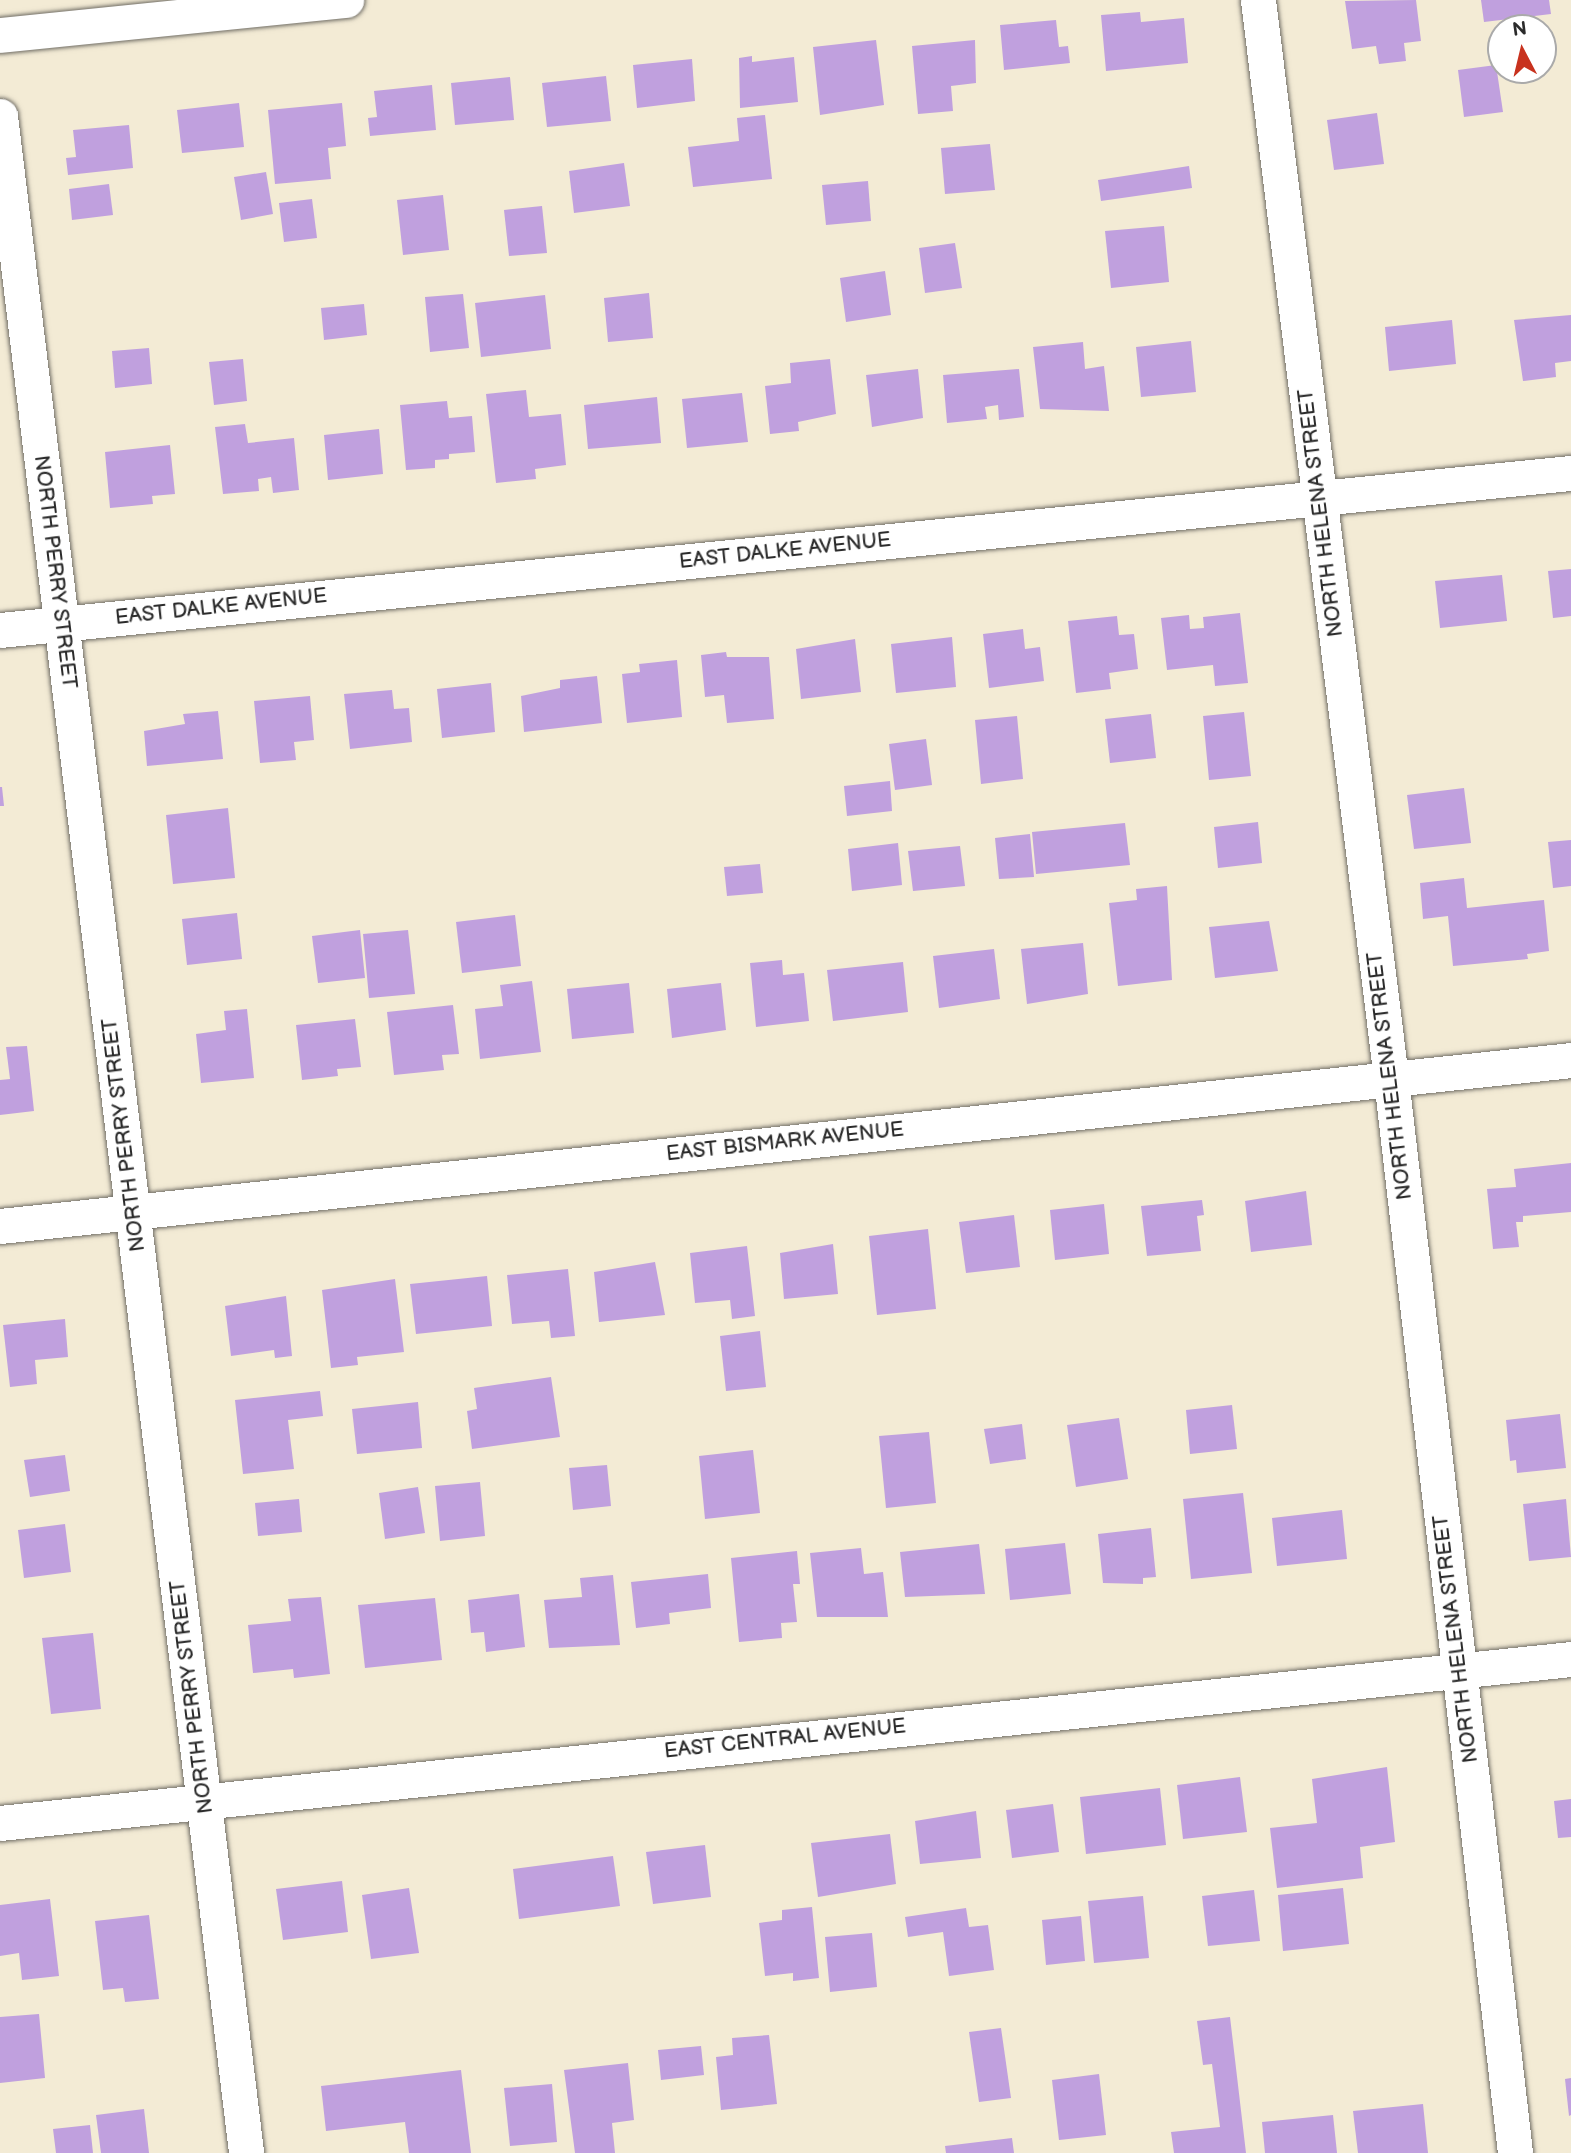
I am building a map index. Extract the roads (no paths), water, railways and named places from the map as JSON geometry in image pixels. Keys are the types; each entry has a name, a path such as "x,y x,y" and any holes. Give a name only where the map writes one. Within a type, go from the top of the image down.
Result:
{"street":[{"path":"0,36 346,0"},
{"name":"NORTH HELENA STREET","path":"1258,0 1391,1079 1515,2153"},
{"name":"NORTH PERRY STREET","path":"0,116 246,2153"},
{"name":"EAST DALKE AVENUE","path":"0,630 1571,473"},
{"name":"EAST BISMARK AVENUE","path":"0,1226 1571,1060"},
{"name":"EAST CENTRAL AVENUE","path":"0,1823 205,1798 1571,1659"}]}
